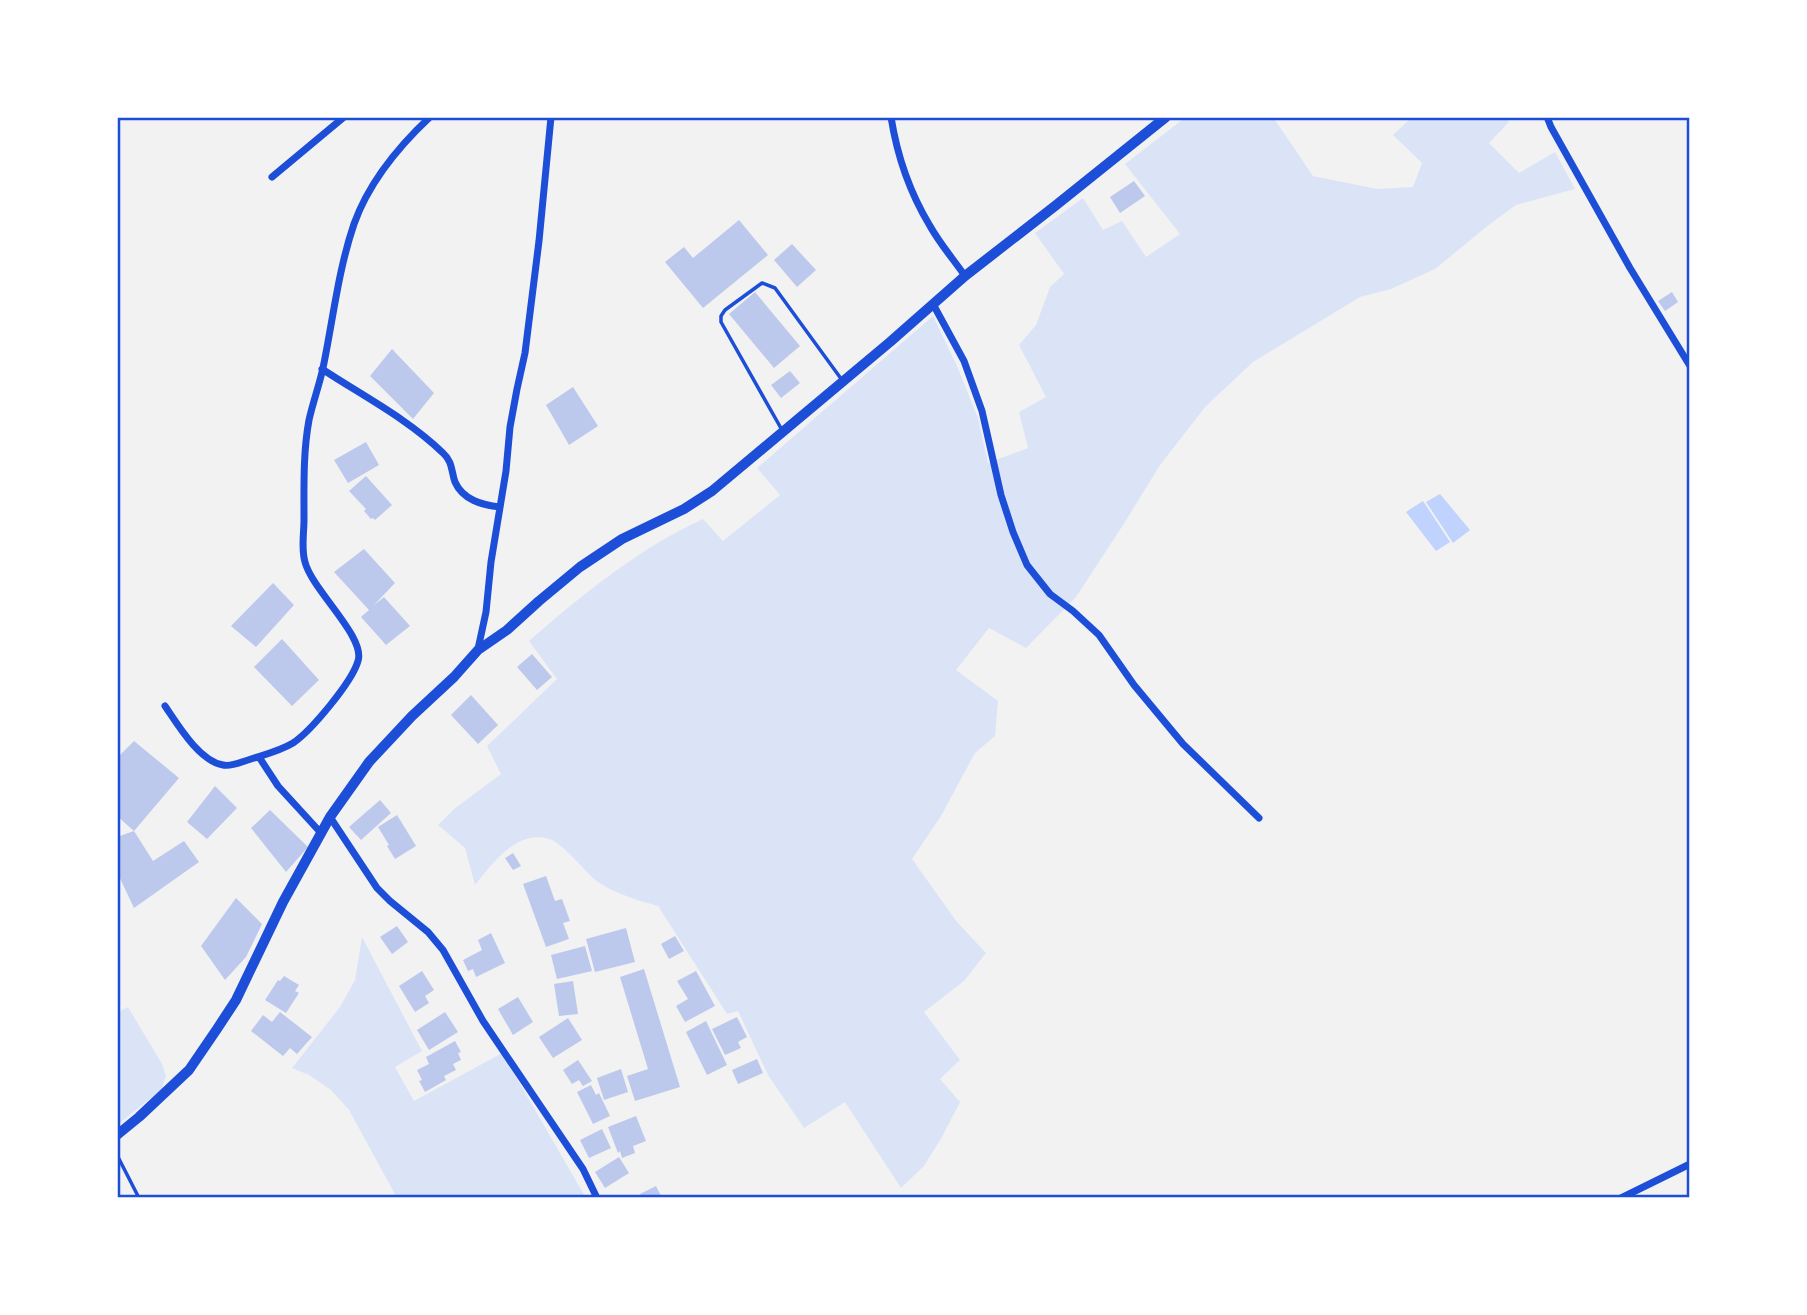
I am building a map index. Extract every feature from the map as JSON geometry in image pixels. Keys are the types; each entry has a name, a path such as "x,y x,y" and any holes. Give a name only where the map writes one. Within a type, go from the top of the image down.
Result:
{"street":[{"path":"272,177 344,117"},
{"path":"165,706 198,751 216,763 228,765 259,757 293,743 333,702 359,660 360,650 354,639 319,591 304,560 304,472 309,421 340,278 355,223 392,156 430,117"},
{"path":"478,650 486,612 510,426 525,353 533,295 551,117"},
{"path":"891,117 899,157 930,227 965,276"},
{"path":"117,1135 189,1070 217,1029 236,1000 283,902 330,817 369,762 478,650 507,630 580,568 622,539 684,509 712,491 965,276 1166,117"},
{"path":"1547,117 1630,268 1690,366"},
{"path":"933,304 964,361 982,411 1001,495 1027,565 1050,594 1099,635 1134,685 1183,744 1259,818"},
{"path":"322,369 407,424 444,454 451,463 455,481 462,493 485,506 500,507"},
{"path":"259,757 278,786 321,833"},
{"path":"330,817 377,888 428,932 443,950 483,1021 583,1169 597,1198"},
{"path":"1621,1198 1690,1164"}],"lane":[{"path":"783,432 721,322 725,310 762,283 769,284 775,288 843,381"},
{"path":"117,1155 139,1198"}],"shaded area":[{"path":"1186,117 1273,117 1313,176 1377,189 1413,187 1422,163 1393,135 1412,117 1505,117 1509,122 1489,143 1519,173 1555,152 1575,189 1516,205 1435,269 1391,289 1360,297 1253,362 1206,406 1160,465 1076,597 1026,648 989,628 956,670 998,701 995,736 975,753 941,816 912,859 957,922 986,953 964,981 924,1012 960,1060 940,1079 960,1102 924,1166 901,1188 845,1102 804,1128 768,1075 738,1011 727,1014 658,906 605,886 561,846 549,839 537,837 526,839 506,850 475,885 465,848 438,825 454,809 501,774 487,746 557,679 529,641 612,574 679,531 703,519 723,541 780,495 757,468 933,316 978,418 988,463 1028,448 1019,412 1046,397 1019,345 1036,325 1050,287 1064,274 1035,233 1083,198 1103,230 1122,221 1146,257 1180,234 1125,164"},
{"path":"362,937 422,1051 395,1067 414,1101 502,1053 586,1198 397,1198 349,1110 331,1090 309,1075 292,1068 340,1007 355,980"},
{"path":"128,1007 162,1064 166,1076 161,1090 117,1125 117,1013"}],"water":[{"path":"1440,494 1470,530 1453,543 1426,502"},
{"path":"1423,501 1450,542 1436,551 1406,512"}],"building":[{"path":"1134,181 1145,196 1120,213 1110,197"},
{"path":"739,220 768,255 703,308 665,262 684,247 693,258"},
{"path":"792,244 816,270 797,287 774,260"},
{"path":"755,292 800,346 774,368 729,314"},
{"path":"1672,292 1678,302 1665,311 1658,301"},
{"path":"392,349 434,393 413,419 370,376"},
{"path":"790,371 800,383 781,398 771,385"},
{"path":"573,387 598,426 569,445 546,405"},
{"path":"366,442 379,465 348,483 334,460"},
{"path":"366,476 392,505 375,520 371,519 364,511 366,509 349,491"},
{"path":"364,549 395,583 374,605 384,597 410,626 386,645 361,617 369,610 334,572"},
{"path":"273,583 294,605 256,647 231,626"},
{"path":"282,639 319,680 292,706 254,667"},
{"path":"532,654 552,677 537,690 517,667"},
{"path":"471,695 498,725 478,744 451,715"},
{"path":"134,741 179,778 134,831 117,816 117,758"},
{"path":"215,786 237,808 207,839 187,822"},
{"path":"380,800 391,813 361,840 349,827"},
{"path":"270,810 308,847 286,872 251,828"},
{"path":"397,815 416,846 395,859 378,827"},
{"path":"134,831 153,861 184,841 199,862 134,908 117,872 117,837"},
{"path":"513,853 521,866 513,870 505,858"},
{"path":"546,876 555,901 562,899 570,921 563,923 569,939 546,947 523,884"},
{"path":"236,898 262,924 246,957 225,980 201,946"},
{"path":"397,926 408,942 392,954 380,937"},
{"path":"626,928 635,962 595,972 586,939"},
{"path":"491,933 505,963 476,977 473,969 468,971 463,960 482,950 478,940"},
{"path":"675,936 684,951 669,959 661,944"},
{"path":"585,946 592,971 557,979 551,955"},
{"path":"644,969 680,1087 635,1101 627,1076 648,1069 620,977"},
{"path":"422,971 434,990 425,996 429,1003 415,1012 399,986"},
{"path":"696,971 715,1006 685,1022 676,1006 688,999 677,981"},
{"path":"284,976 299,985 295,991 299,993 286,1013 265,1000 278,980"},
{"path":"573,981 578,1014 559,1016 554,984"},
{"path":"518,997 533,1022 513,1035 498,1009"},
{"path":"280,1012 312,1037 297,1054 290,1048 283,1056 251,1031 263,1015 272,1022"},
{"path":"445,1012 458,1032 429,1050 417,1030"},
{"path":"737,1017 747,1037 738,1042 741,1048 725,1055 712,1029"},
{"path":"568,1018 582,1040 553,1058 539,1037"},
{"path":"706,1021 727,1065 707,1075 686,1032"},
{"path":"455,1041 461,1052 458,1053 461,1060 453,1064 456,1070 444,1076 446,1080 425,1092 417,1070 429,1064 426,1057"},
{"path":"757,1059 763,1073 738,1084 732,1070"},
{"path":"578,1060 592,1081 583,1086 579,1080 572,1084 563,1070"},
{"path":"621,1069 628,1092 604,1100 597,1078"},
{"path":"591,1085 596,1095 599,1093 610,1116 593,1124 577,1092"},
{"path":"636,1116 646,1141 633,1146 635,1153 622,1158 608,1127"},
{"path":"602,1129 611,1148 589,1158 580,1140"},
{"path":"619,1157 629,1173 605,1188 595,1172"},
{"path":"656,1186 662,1198 642,1198 640,1194"}]}
